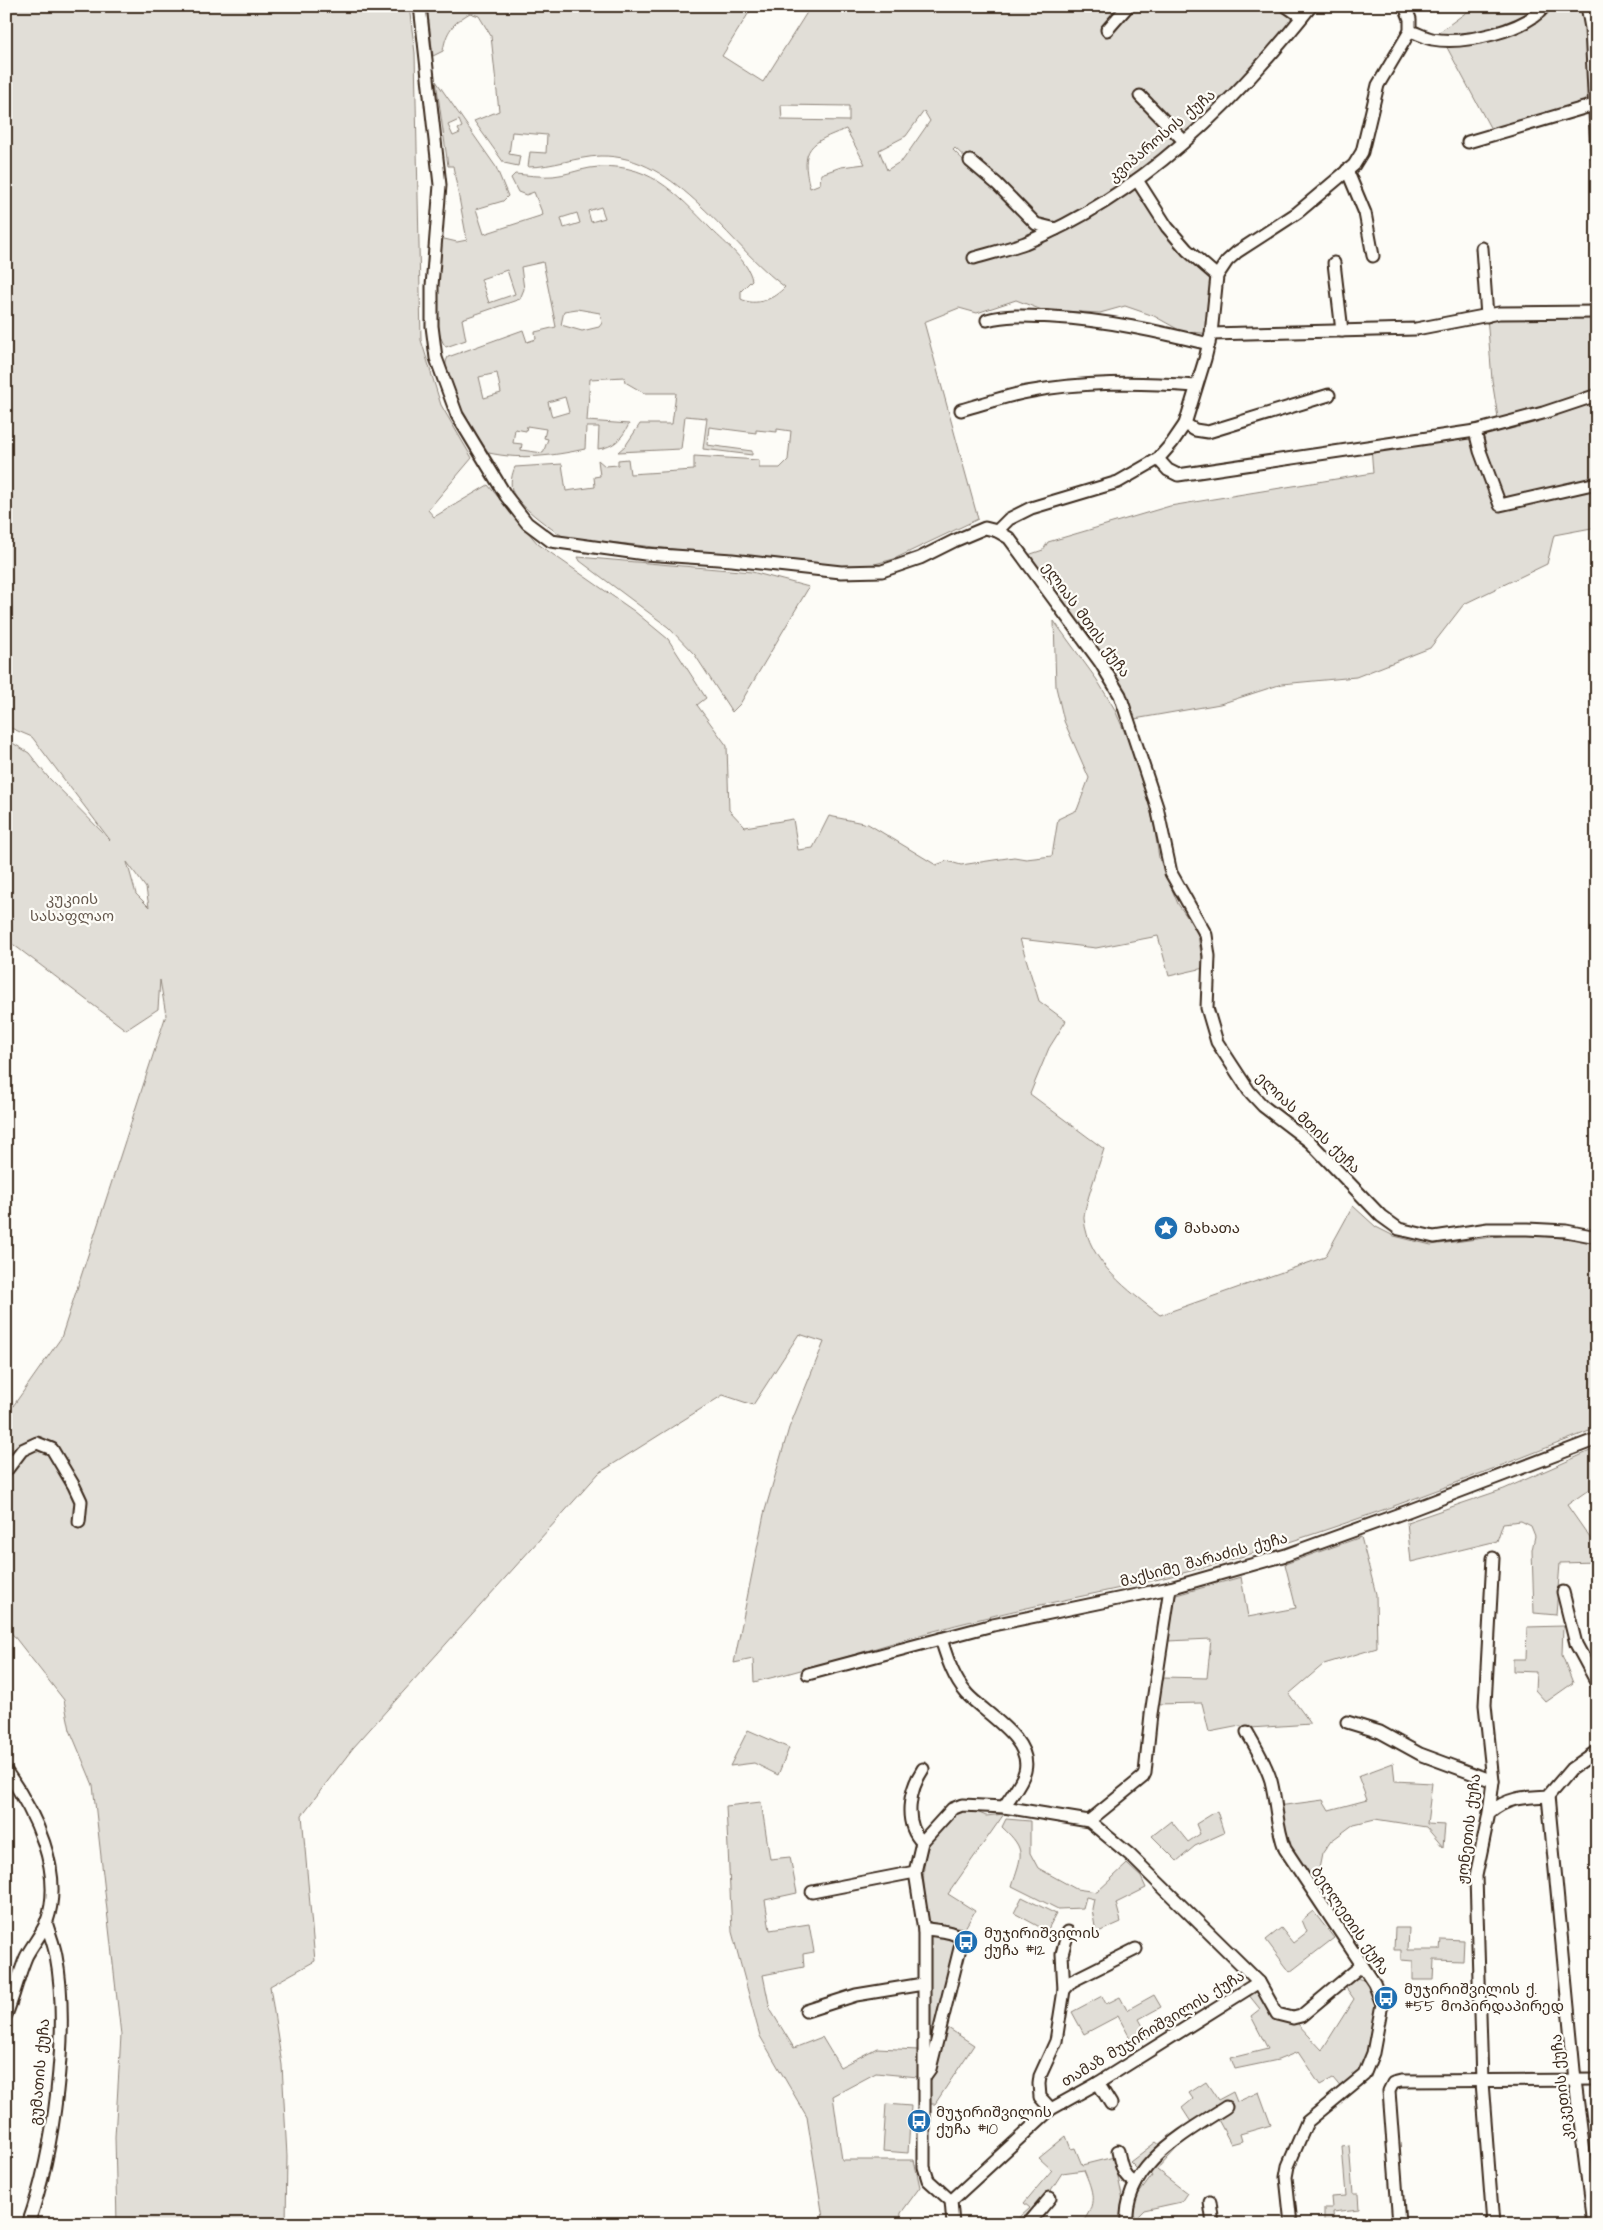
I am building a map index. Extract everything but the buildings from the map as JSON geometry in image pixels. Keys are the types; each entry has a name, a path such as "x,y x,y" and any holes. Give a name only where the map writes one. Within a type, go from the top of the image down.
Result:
{"street":[{"path":"420,6 440,185 432,286 432,326 436,358 457,415 506,496 527,523 550,541 645,554 732,560 841,572 882,571 920,558 985,528 997,531 1009,519 1030,508 1118,482 1158,459 1185,424 1210,339 1217,276 1227,261 1237,252 1297,213 1347,170 1362,152 1378,85 1410,31 1410,19 1405,6"},
{"path":"1107,30 1128,6"},
{"path":"1286,6 1302,17"},
{"name":"კვიპაროსის ქუჩა","path":"974,258 1023,243 1056,229 1098,206 1137,180 1184,141 1240,89 1311,6"},
{"path":"1410,31 1443,40 1505,31 1526,21 1546,6"},
{"path":"1587,6 1594,28 1594,105 1597,155"},
{"path":"1140,96 1184,141"},
{"path":"1468,142 1594,105"},
{"path":"970,161 997,184 1036,224 1056,229"},
{"path":"1347,170 1366,213 1373,256"},
{"path":"1137,180 1167,227 1187,250 1217,276"},
{"path":"1482,248 1487,316"},
{"path":"1334,263 1342,331"},
{"path":"987,320 1022,316 1081,319 1210,339 1342,331 1416,329 1499,313 1597,312"},
{"path":"961,410 1026,392 1081,385 1139,382 1196,386"},
{"path":"1185,424 1195,430 1208,432 1328,395"},
{"path":"1158,459 1168,470 1178,475 1475,431 1543,413 1597,395"},
{"path":"1475,431 1480,451 1500,505 1597,483"},
{"name":"ელიას მთის ქუჩა","path":"997,531 1009,538 1100,662 1120,695 1157,807 1171,873 1206,935 1209,956 1207,1008 1217,1042 1249,1091 1263,1106 1310,1142 1381,1216 1399,1229 1434,1237 1488,1230 1527,1229 1566,1231 1597,1237"},
{"name":"მაქსიმე შარაძის ქუჩა","path":"808,1674 993,1625 1170,1588 1286,1555 1597,1439"},
{"path":"6,1471 22,1450 37,1443 52,1449 82,1501 79,1522"},
{"name":"ჟონეთის ქუჩა","path":"1493,1558 1485,1706 1493,1781 1489,1813 1476,1876 1482,2082 1493,2224"},
{"path":"1089,1821 1143,1777 1145,1773 1150,1714 1170,1588"},
{"path":"1563,1592 1576,1644 1597,1683"},
{"path":"941,1639 954,1676 967,1694 1009,1731 1022,1752 1025,1770 1004,1807"},
{"path":"1347,1722 1380,1732 1420,1754 1493,1781"},
{"name":"ბეღლეთის ქუჩა","path":"1247,1732 1260,1754 1271,1781 1277,1829 1285,1849 1374,1983 1382,2004 1373,2053 1364,2075 1311,2118 1304,2128 1288,2166 1286,2177 1291,2224"},
{"path":"1489,1813 1499,1804 1517,1797 1548,1796 1572,1769 1597,1751"},
{"path":"922,1842 915,1835 911,1826 910,1809 914,1782 923,1768"},
{"path":"6,1771 29,1808 51,1865 53,1891 46,1922 26,1957 6,2015"},
{"name":"კიკეთის ქუჩა","path":"1548,1796 1575,2081 1593,2224"},
{"path":"953,2224 954,2216 951,2201 928,2180 924,2166 924,1930 915,1872 922,1842 952,1809 962,1805 1004,1807 1089,1821 1130,1855 1259,1982 1277,2014 1293,2018 1301,2016 1362,1965"},
{"path":"812,1892 915,1872"},
{"name":"გუმათის ქუჩა","path":"28,2224 47,2158 59,2056 61,1996 56,1954 46,1922"},
{"path":"924,1930 928,1929 959,1935 962,1940 930,2069 924,2077"},
{"path":"1051,2108 1040,2096 1039,2084 1040,2076 1056,2041 1064,1990 1062,1954 1068,1932"},
{"path":"1064,1990 1072,1981 1136,1949"},
{"name":"თამაზ მუჯირიშვილის ქუჩა","path":"951,2201 1051,2108 1098,2083 1259,1982"},
{"path":"806,2011 856,1995 923,1984"},
{"path":"1399,2224 1389,2091 1393,2084 1401,2081 1597,2080"},
{"path":"1098,2083 1111,2104"},
{"path":"1127,2224 1128,2205 1136,2183 1148,2165 1178,2138 1226,2107"},
{"path":"1118,2151 1126,2178 1136,2183"},
{"path":"1028,2224 1050,2198"},
{"path":"1210,2202 1213,2224"}],"green space":[{"name":"კუკიის სასაფლაო","path":"6,6 409,6 415,53 421,340 441,405 472,458 428,510 434,517 488,485 538,544 634,611 668,639 706,698 697,705 727,746 729,810 745,827 793,819 798,850 813,848 829,816 868,824 936,865 947,861 961,865 1014,857 1026,859 1052,856 1058,819 1077,810 1089,778 1064,721 1056,687 1054,621 1097,680 1114,708 1139,765 1154,825 1159,858 1178,904 1197,931 1204,968 1169,976 1158,936 1096,948 1020,939 1039,1001 1066,1021 1049,1048 1030,1094 1104,1149 1084,1214 1087,1234 1093,1249 1123,1285 1160,1315 1325,1257 1353,1206 1376,1227 1394,1236 1431,1245 1515,1234 1597,1241 1597,1428 1394,1506 1239,1557 1162,1578 955,1625 754,1682 753,1659 734,1663 764,1514 789,1428 824,1342 799,1334 753,1405 723,1395 599,1473 353,1748 302,1815 315,1961 270,1986 282,2065 287,2156 286,2224 117,2224 115,2137 121,2035 93,1785 70,1730 64,1700 6,1626 6,1416 61,1338 166,1015 160,980 158,1009 126,1030 6,939 6,739 29,753 47,776 110,840 32,737 6,726","holes":["127,862 146,888 149,907 136,894"]},
{"path":"427,6 753,6 722,56 763,82 811,6 1311,6 1283,41 1137,180 1167,227 1217,276 1211,334 1181,331 1154,316 1125,306 1100,313 1042,310 1016,300 977,313 959,308 924,322 978,519 894,559 871,565 834,567 564,537 543,523 520,503 511,487 515,467 562,464 566,491 595,487 594,477 600,476 598,460 605,466 618,465 618,460 628,459 630,474 694,470 694,456 759,460 759,468 780,468 788,460 791,431 777,429 777,432 756,430 756,433 709,427 707,445 752,451 752,455 703,449 707,418 685,416 681,449 618,452 626,445 640,424 672,424 676,393 644,393 625,382 624,377 590,379 587,421 629,424 623,434 613,444 598,449 599,427 586,427 585,449 537,456 489,453 467,420 452,391 447,378 446,366 448,357 523,330 527,342 536,339 535,332 556,327 543,262 521,267 524,289 520,299 462,319 466,340 446,347 441,338 436,311 440,238 457,242 467,240 453,166 448,166 436,81 496,167 508,196 503,201 476,209 484,234 543,215 534,192 526,195 518,192 511,178 515,174 548,176 562,175 590,168 610,167 628,169 644,174 673,192 736,253 746,266 752,280 741,291 741,299 759,302 776,295 785,287 764,270 700,205 678,186 654,170 628,159 600,156 528,167 530,152 546,153 547,135 512,132 509,154 520,156 518,166 504,163 474,121 499,111 491,36 479,16 470,13 459,20 448,33 443,51 433,56","holes":["781,105 849,106 849,121 782,120","924,111 930,121 903,160 887,170 879,150 906,136","459,120 462,127 458,129 460,133 453,136 448,125","846,129 865,164 841,167 821,174 820,184 810,188 807,175 807,155 816,143","955,148 1036,224 1055,229 1032,226 953,150","601,207 605,218 591,222 588,211","577,213 580,223 564,228 561,218","507,270 515,294 489,303 481,279","577,309 600,313 602,323 599,327 582,331 561,325 564,311","497,373 501,393 484,398 479,377","565,397 569,412 552,417 548,402","527,426 546,429 544,438 548,439 543,453 521,450 522,444 513,443 515,429 526,431"]},
{"path":"1475,6 1587,6 1594,105 1494,135 1443,40 1431,38"},
{"path":"1597,312 1597,478 1590,481 1597,506 1597,527 1554,535 1547,564 1464,604 1430,648 1356,677 1282,684 1220,704 1129,720 1120,695 1022,557 1043,550 1048,542 1170,506 1373,473 1371,446 1499,424 1492,380 1487,316"},
{"path":"578,557 752,572 809,587 740,704 732,712 695,655 668,627 580,561"},
{"path":"1597,1448 1597,1484 1567,1505 1597,1548 1597,1562 1560,1563 1556,1615 1534,1613 1532,1550 1535,1536 1531,1526 1521,1521 1503,1523 1497,1541 1411,1562 1407,1522 1504,1489"},
{"path":"1361,1537 1376,1594 1377,1648 1324,1664 1289,1694 1311,1724 1250,1728 1240,1726 1209,1732 1202,1703 1156,1704 1162,1677 1207,1678 1211,1639 1168,1641 1176,1595 1241,1577 1248,1617 1296,1608 1285,1564"},
{"path":"1563,1626 1562,1655 1573,1683 1546,1702 1535,1690 1536,1672 1513,1671 1513,1659 1526,1659 1527,1627"},
{"path":"748,1730 789,1748 778,1775 754,1763 730,1766"},
{"path":"1393,1763 1395,1781 1432,1783 1427,1824 1445,1825 1443,1847 1426,1827 1375,1819 1354,1824 1331,1841 1322,1854 1316,1893 1287,1844 1278,1806 1323,1800 1329,1810 1367,1800 1358,1776"},
{"path":"761,1802 770,1859 790,1857 797,1893 765,1900 770,1930 809,1924 814,1952 803,1954 804,1967 763,1975 770,2009 794,2048 822,2037 840,2067 877,2048 918,2050 918,2077 876,2073 833,2096 842,2160 914,2160 920,2187 901,2213 900,2224 824,2224 807,2117 760,2036 732,1932 726,1806"},
{"path":"961,1809 975,1811 986,1816 1004,1814 948,1894 975,1911 965,1928 934,1924 927,1920 924,1887 925,1858 929,1845 936,1832 946,1820"},
{"path":"1217,1811 1224,1833 1195,1846 1177,1861 1152,1836 1171,1821 1188,1842 1200,1834 1196,1824"},
{"path":"1006,1819 1030,1821 1030,1853 1038,1868 1076,1889 1097,1892 1127,1864 1141,1877 1146,1888 1116,1903 1121,1922 1096,1933 1092,1909 1094,1899 1086,1897 1083,1908 1058,1909 1012,1886 1020,1854 1016,1842 1002,1827"},
{"path":"1022,1897 1056,1914 1047,1931 1014,1913"},
{"path":"1313,1911 1334,1938 1290,1972 1266,1940 1281,1928 1293,1943 1307,1932 1302,1920"},
{"path":"1395,1928 1409,1928 1408,1950 1440,1950 1441,1939 1464,1940 1463,1961 1434,1960 1433,1980 1413,1980 1413,1961 1401,1960 1401,1950 1394,1950"},
{"path":"928,1936 951,1938 956,1942 928,2064"},
{"path":"1355,1978 1367,1982 1374,1992 1377,2005 1377,2020 1365,2063 1357,2075 1342,2089 1333,2078 1320,2085 1298,2052 1278,2060 1235,2069 1231,2058 1268,2049 1251,2016 1260,2009 1248,1994 1257,1989 1280,2020 1297,2023 1322,2050 1354,1999 1344,1985"},
{"path":"1154,1995 1161,2007 1139,2019 1149,2037 1134,2045 1118,2016 1084,2034 1072,2012 1102,1996 1106,2004 1120,1997 1127,2010"},
{"path":"948,2028 974,2045 935,2104 930,2104 925,2095"},
{"path":"1206,2082 1218,2100 1233,2092 1237,2102 1259,2092 1271,2125 1240,2134 1242,2141 1231,2144 1214,2112 1193,2125 1182,2108 1193,2099 1189,2093"},
{"path":"886,2104 911,2106 908,2153 883,2151"},
{"path":"1066,2136 1071,2149 1075,2148 1082,2165 1114,2157 1123,2201 1122,2224 1081,2224 1092,2203 1090,2185 1084,2170 1062,2173 1052,2191 1025,2224 1007,2224 1019,2218 1030,2208 1024,2203 1052,2170 1039,2158"},
{"path":"1188,2136 1157,2170 1187,2193 1181,2202 1144,2210 1131,2223 1135,2199 1152,2176 1148,2171"},
{"path":"1156,2142 1161,2146 1137,2169 1130,2162"},
{"path":"1349,2145 1353,2194 1358,2194 1359,2209 1333,2212 1334,2224 1304,2224 1324,2221 1324,2208 1332,2208 1331,2197 1346,2196 1342,2146"}],"place":[{"name":"მახათა","path":"1166,1228"},
{"name":"მუჯირიშვილის ქუჩა #12","path":"966,1942"},
{"name":"მუჯირიშვილის ქ. #55 მოპირდაპირედ","path":"1386,1998"},
{"name":"მუჯირიშვილის ქუჩა #10","path":"919,2121"}]}
